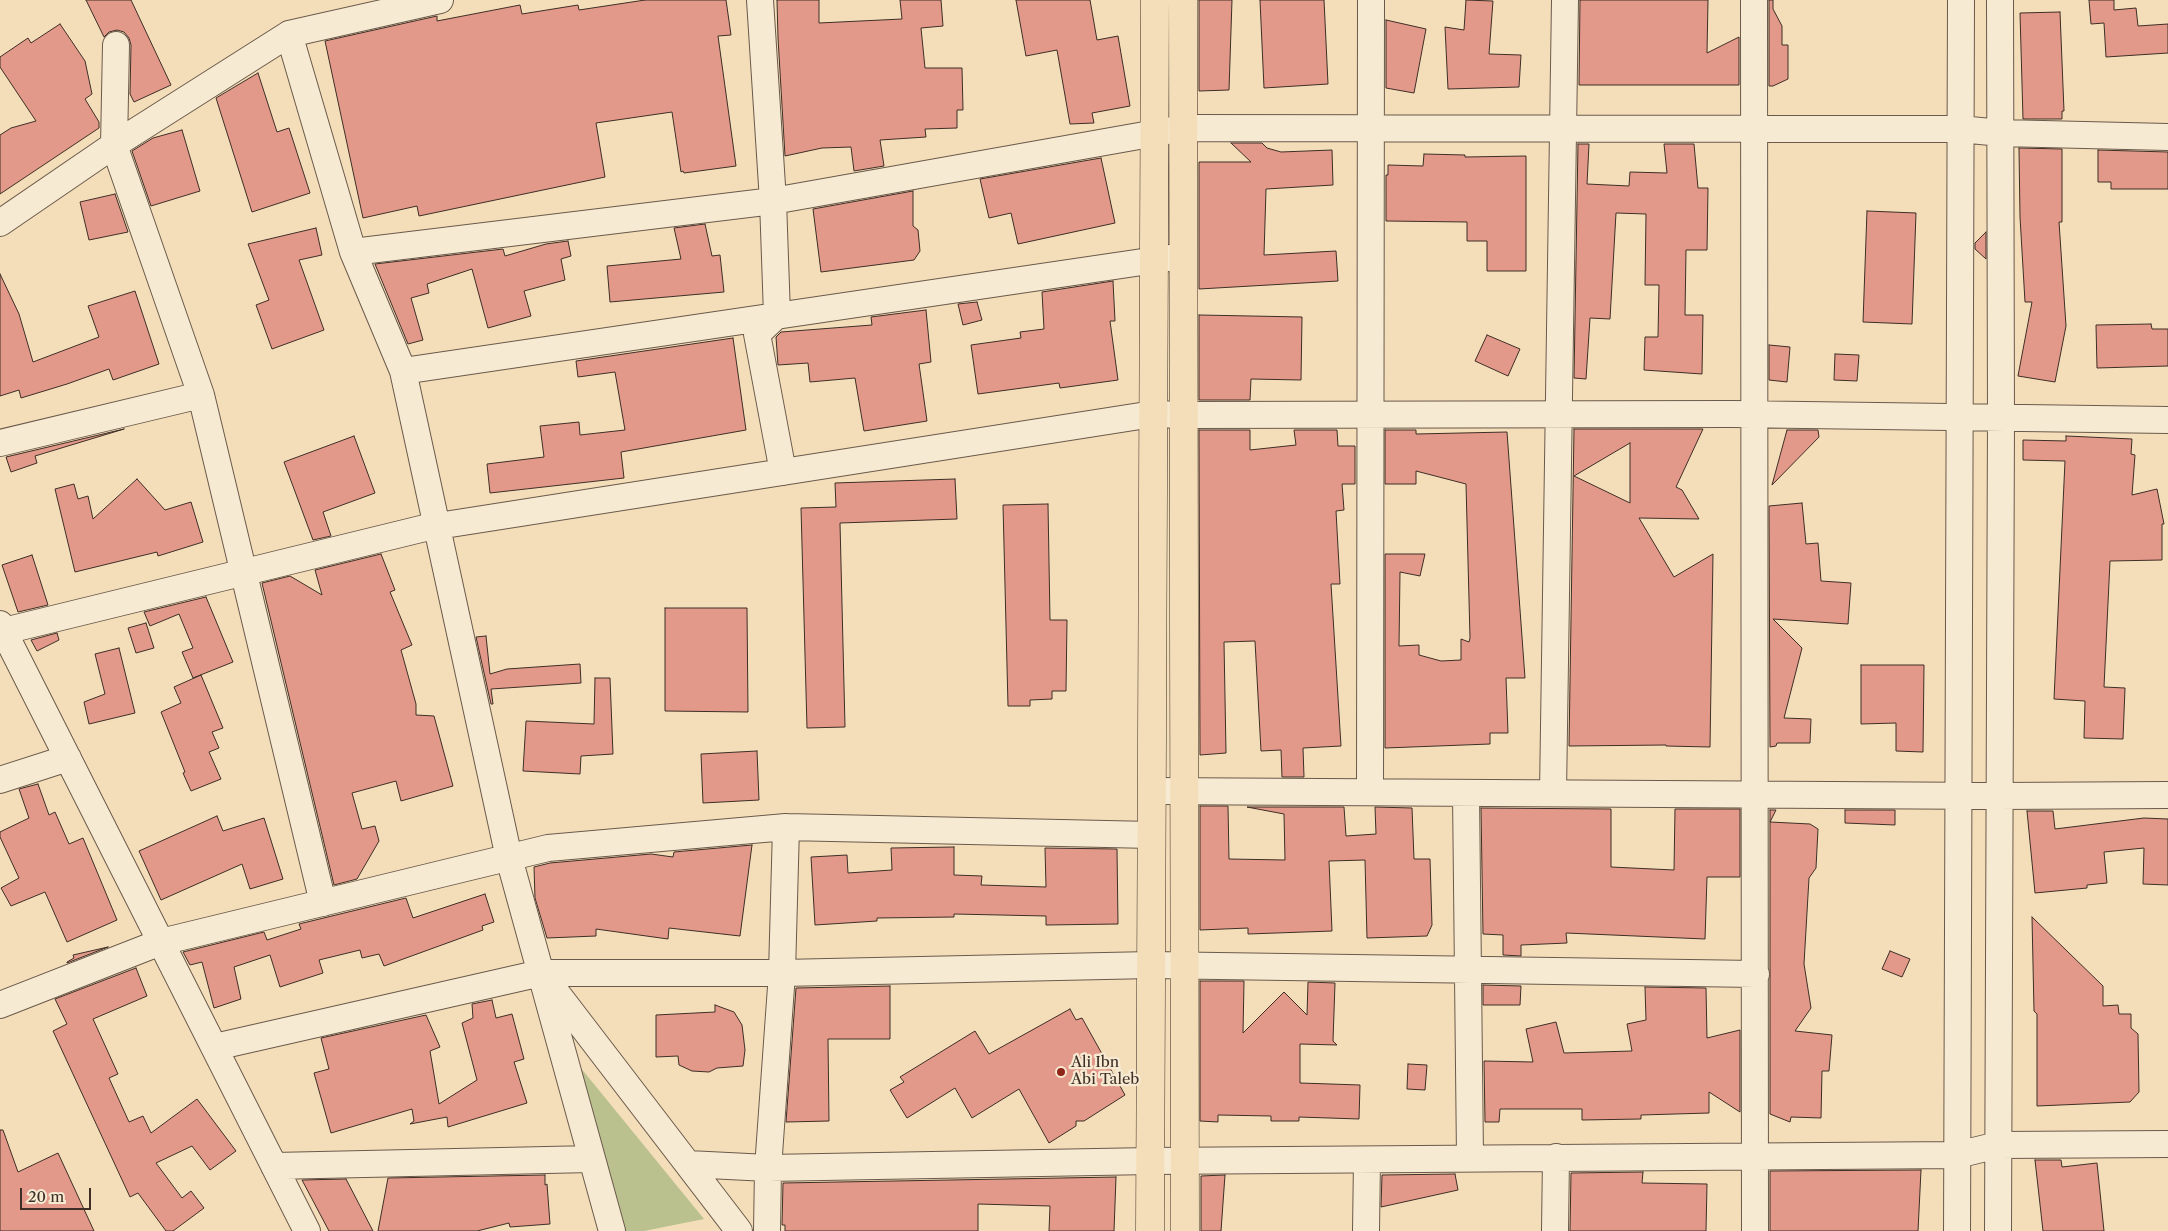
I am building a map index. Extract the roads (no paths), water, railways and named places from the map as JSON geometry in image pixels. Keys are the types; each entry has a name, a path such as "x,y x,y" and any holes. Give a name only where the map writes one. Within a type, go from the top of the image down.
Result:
{"main road":[{"path":"1150,1231 1155,0"},
{"path":"1183,0 1185,1231"}],"street":[{"path":"0,223 114,145 289,34 440,0"},
{"path":"760,0 773,201 777,316 758,334 783,472"},
{"path":"1370,792 1371,0"},
{"path":"1553,793 1565,0"},
{"path":"1754,0 1755,1231"},
{"path":"1957,1231 1961,0"},
{"path":"1998,1231 2001,418 2000,0"},
{"path":"289,34 353,252 403,371 509,858 612,1231"},
{"path":"116,45 114,145 201,396 323,903"},
{"path":"353,252 773,201 1184,128 1960,129 2001,133 2168,137"},
{"path":"403,371 1183,256"},
{"path":"0,443 201,396"},
{"path":"307,1231 2,627 244,573 437,526 1153,414 1755,414 2168,420"},
{"path":"0,780 68,758"},
{"path":"1152,791 2000,796 2168,795"},
{"path":"1466,793 1470,1158"},
{"path":"541,973 738,1231 767,1231 768,1168 782,973 786,827"},
{"path":"0,1005 161,942 548,848 786,827 1152,835"},
{"path":"215,1047 541,973 782,973 1184,965 1756,974"},
{"path":"688,1164 768,1168 1150,1160 1185,1162 1556,1157 1957,1155 1998,1145 2168,1144"},
{"path":"1555,1231 1556,1157"},
{"path":"274,1166 592,1159"},
{"path":"1366,1231 1367,1160"}],"place":[{"name":"Ali Ibn Abi Taleb","path":"1061,1072"}]}
